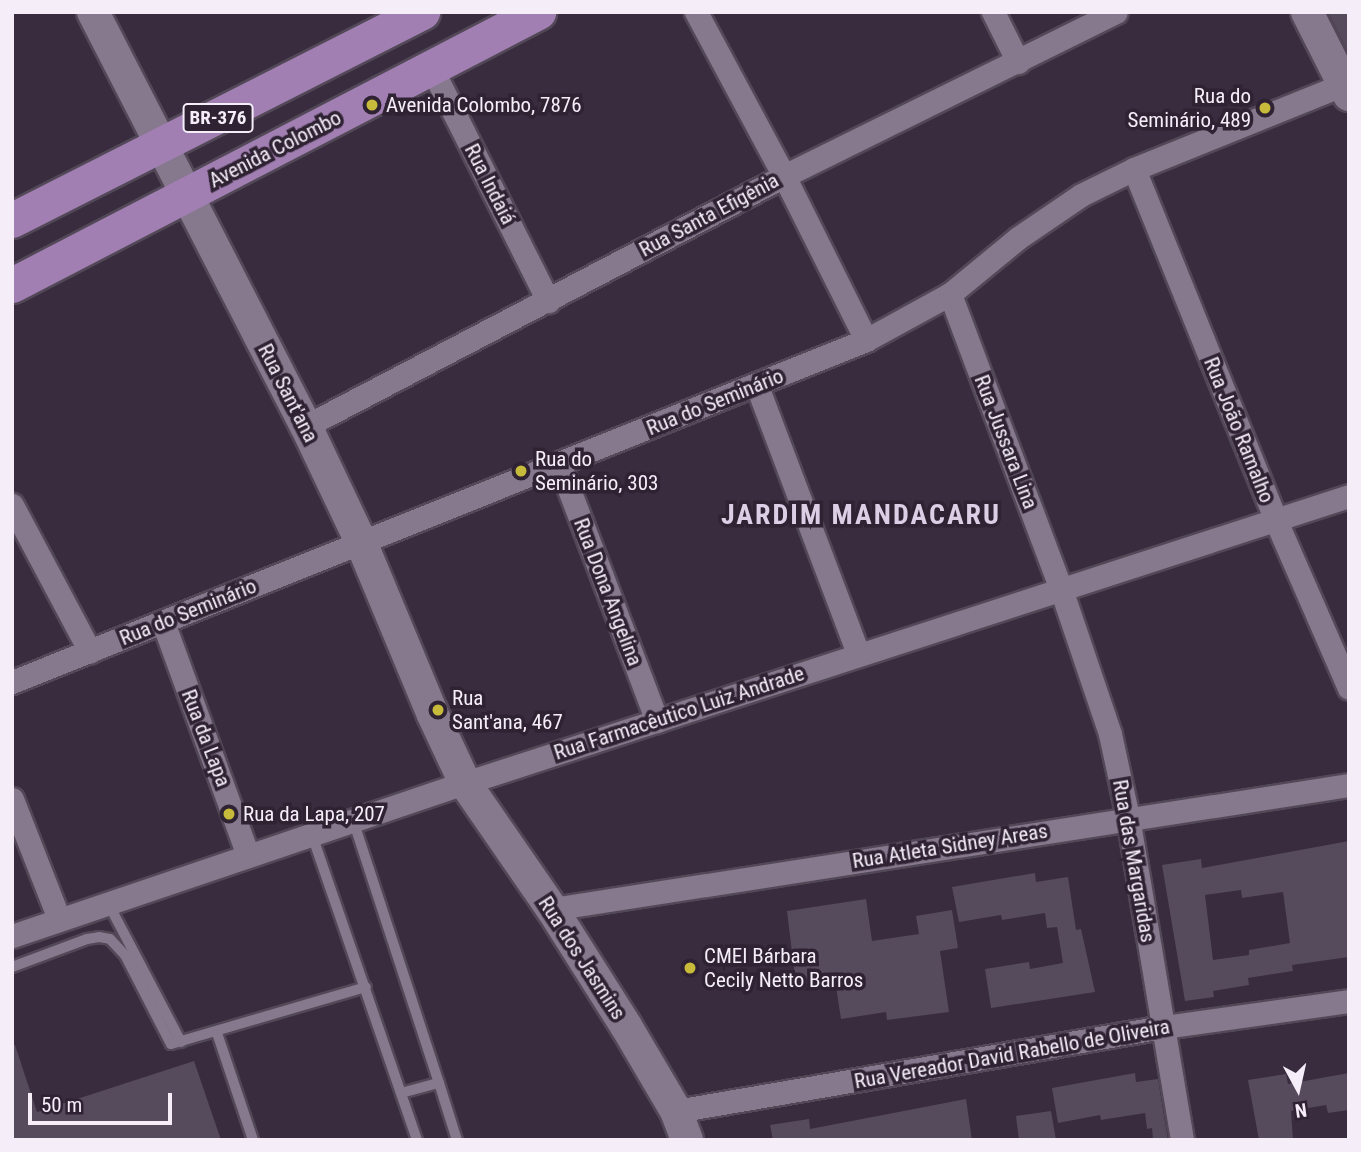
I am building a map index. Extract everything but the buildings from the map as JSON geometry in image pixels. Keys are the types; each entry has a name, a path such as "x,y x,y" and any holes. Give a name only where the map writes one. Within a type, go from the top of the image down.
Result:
{"main road":[{"name":"Avenida Colombo","path":"12,285 538,12"},
{"name":"BR-376","path":"12,220 161,147 407,16"}],"street":[{"name":"Rua Sant'ana","path":"93,12 306,426 361,542 433,715 465,783"},
{"path":"696,12 784,176 866,340"},
{"path":"993,12 1018,62"},
{"name":"Rua Santa Efigênia","path":"306,426 784,176 1116,12"},
{"path":"1307,12 1347,87"},
{"name":"Rua Indaiá","path":"431,67 548,301"},
{"name":"Rua do Seminário","path":"12,682 757,386 866,340 950,295 1046,217 1081,195 1134,169 1347,87"},
{"name":"Rua João Ramalho","path":"1134,169 1276,521 1349,688"},
{"name":"Rua Jussara Lina","path":"950,295 1061,589"},
{"path":"757,386 858,653"},
{"name":"Rua Dona Angelina","path":"559,463 656,721"},
{"name":"Rua Farmacêutico Luiz Andrade","path":"12,936 858,653 1349,496"},
{"path":"12,505 90,652"},
{"name":"Rua das Margaridas","path":"1061,589 1110,734 1128,817 1182,1140"},
{"name":"Rua da Lapa","path":"163,622 248,855"},
{"name":"Rua dos Jasmins","path":"465,783 552,909 682,1126"},
{"name":"Rua Atleta Sidney Areas","path":"552,909 1128,817 1349,785"},
{"path":"12,799 59,919"},
{"name":"Rua Vereador David Rabello de Oliveira","path":"682,1126 1164,1027 1349,1000"}],"lane":[{"path":"353,820 457,1140"},
{"path":"312,834 417,1140"},
{"path":"108,903 181,1042"},
{"path":"12,967 87,939 110,939 125,955 171,1044 366,987"},
{"path":"216,1033 253,1140"},
{"path":"401,1093 439,1083"}],"place":[{"name":"Avenida Colombo, 7876","path":"372,105"},
{"name":"Rua do Seminário, 489","path":"1265,108"},
{"name":"Rua do Seminário, 303","path":"521,471"},
{"name":"Rua Sant'ana, 467","path":"438,710"},
{"name":"Rua da Lapa, 207","path":"229,814"},
{"name":"CMEI Bárbara Cecily Netto Barros","path":"690,968"}],"district":[{"name":"JARDIM MANDACARU","path":"861,515"}]}
